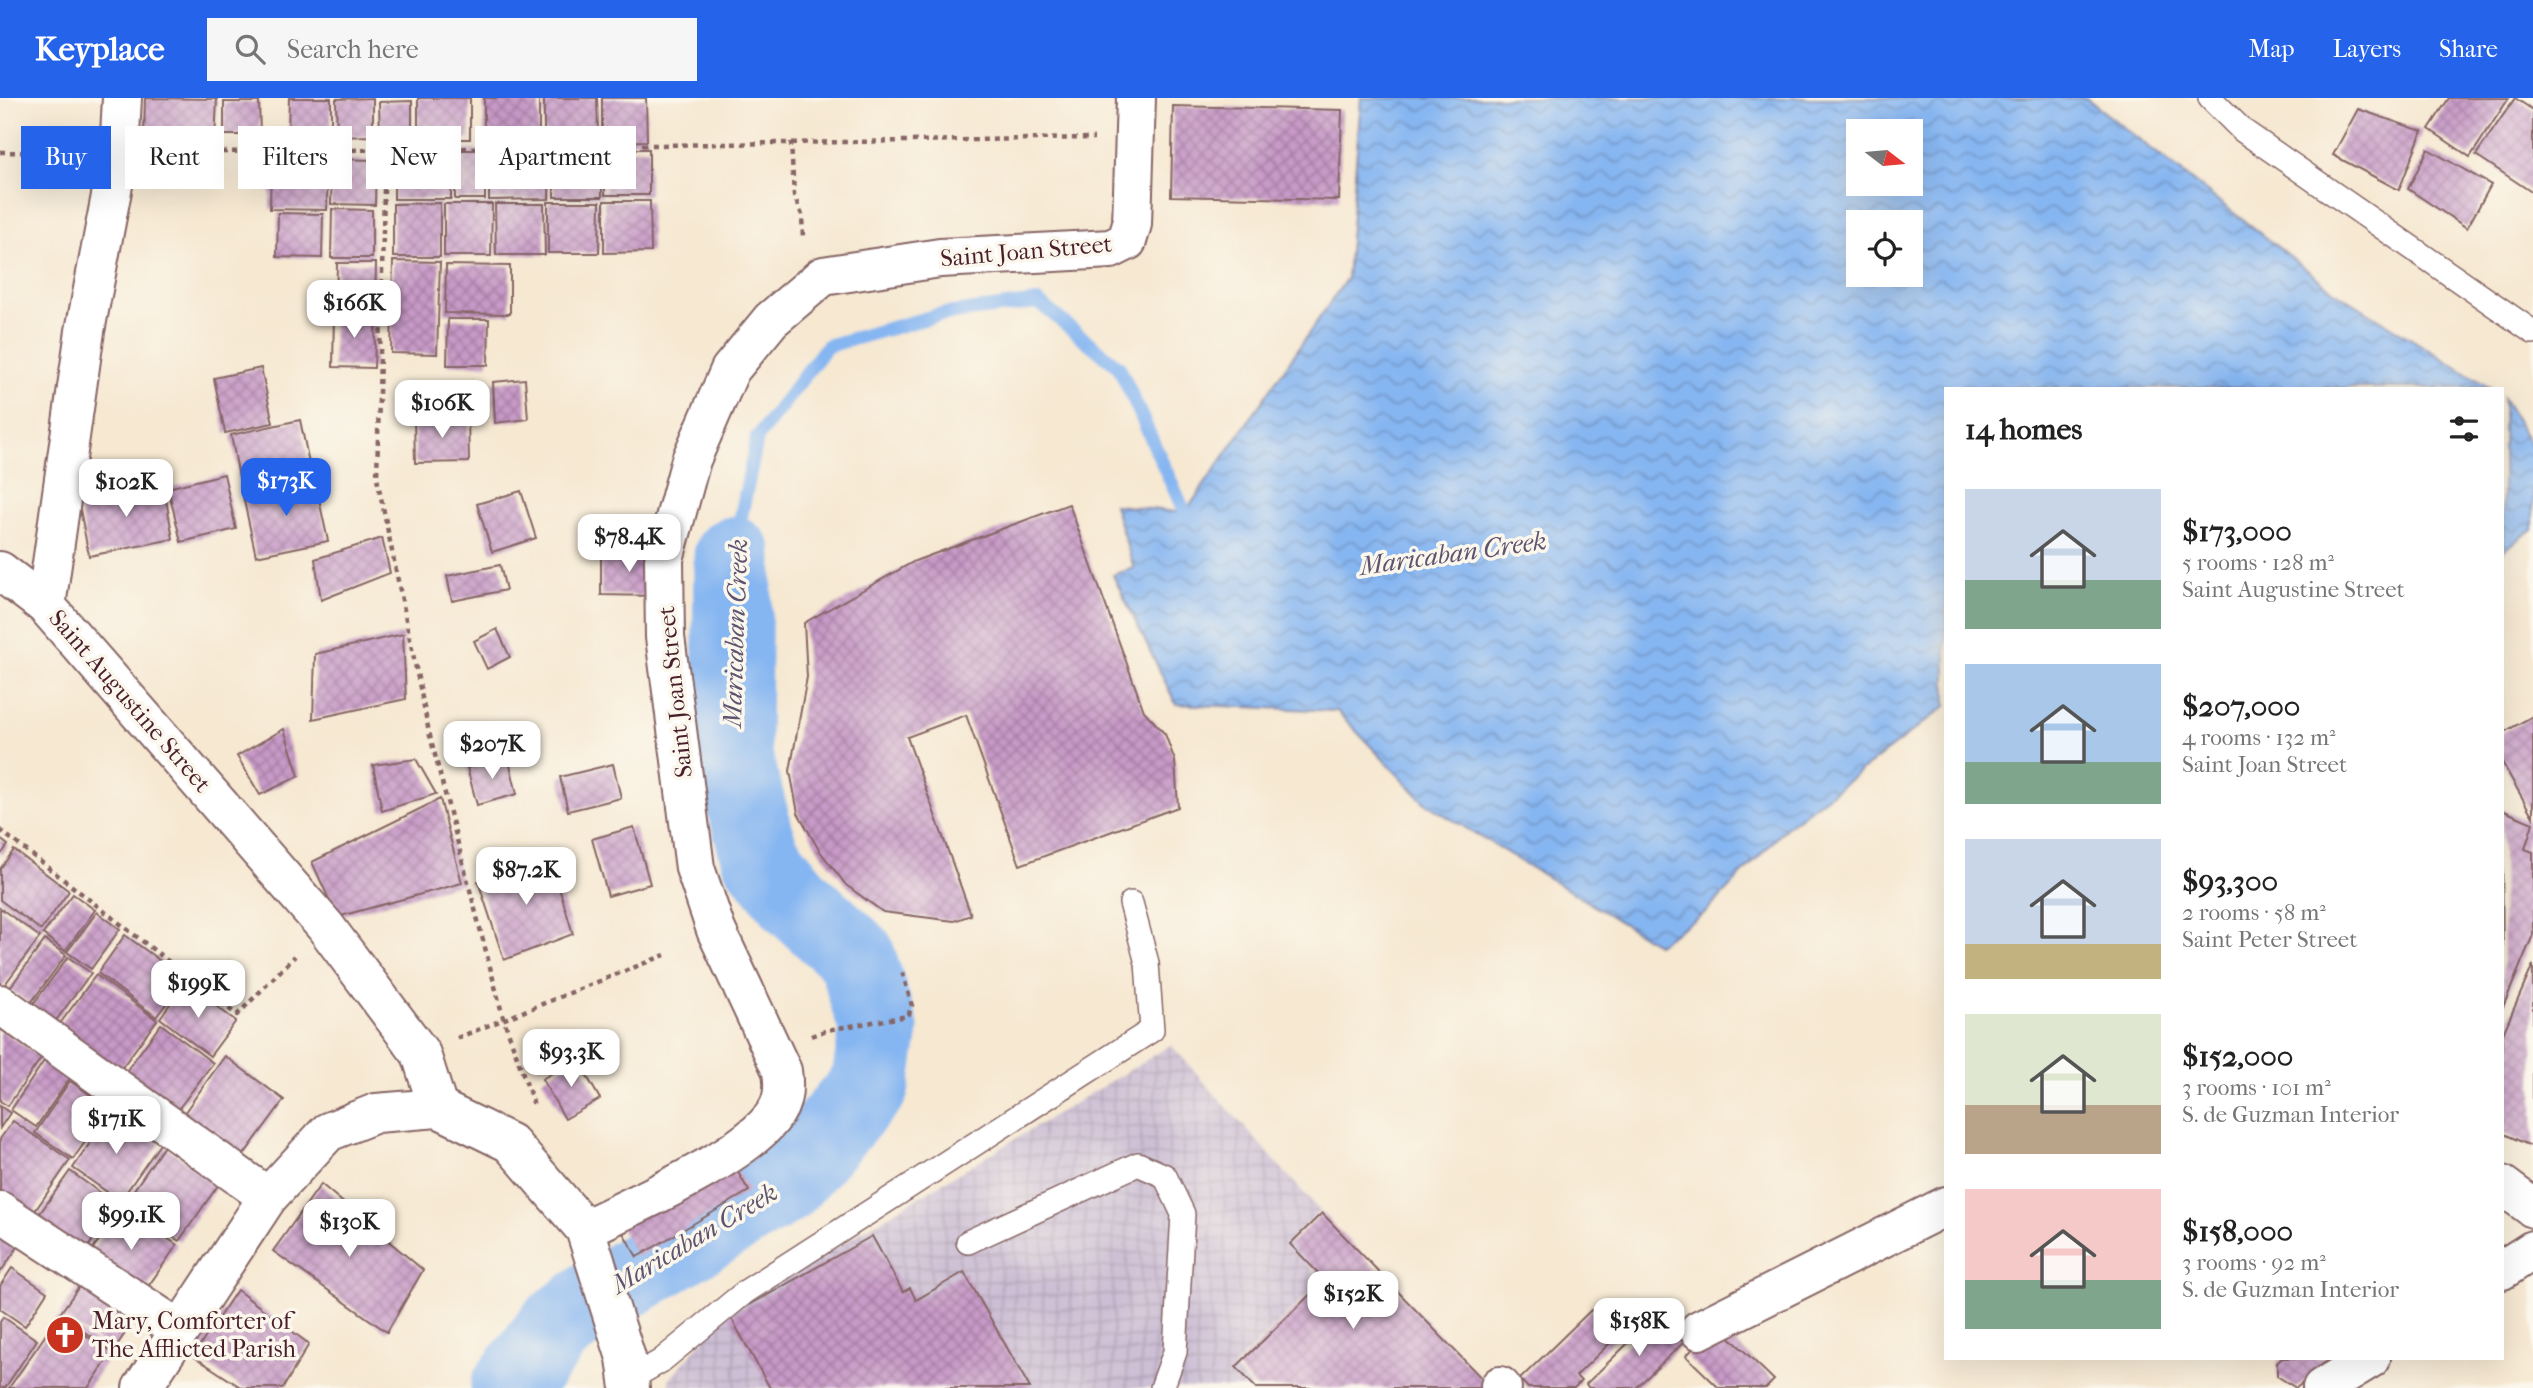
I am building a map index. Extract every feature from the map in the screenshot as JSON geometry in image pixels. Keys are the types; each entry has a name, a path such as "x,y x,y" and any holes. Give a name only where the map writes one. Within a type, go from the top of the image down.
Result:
{"street":[{"name":"Saint Augustine Street","path":"122,98 119,154 85,331 46,606 325,926 421,1054 438,1108"},
{"name":"Saint Joan Street","path":"587,1234 738,1149 776,1112 785,1086 782,1071 716,930 695,868 665,637 664,559 691,460 730,370 771,320 823,276 940,258 1111,249 1127,241 1132,224 1136,98"},
{"path":"0,571 46,606"},
{"path":"0,1004 268,1197"},
{"path":"142,1388 268,1197 328,1132 376,1113 438,1108 510,1143 587,1234 629,1375"},
{"path":"2504,1186 2533,1208"},
{"path":"1699,1329 1944,1207"},
{"path":"0,1211 180,1330"},
{"path":"2504,1269 2533,1250"},
{"path":"2322,1388 2368,1360"}],"lane":[{"path":"2210,98 2242,130 2533,332"},
{"path":"629,1375 661,1361 746,1292 1152,1030 1147,963 1131,904"},
{"path":"968,1242 1138,1164 1165,1177 1183,1214 1175,1352 1162,1388"}],"path":[{"path":"461,148 1135,138"},
{"path":"791,142 794,196 802,215 803,240 809,256 823,276"},
{"path":"0,152 119,154 366,149"},
{"path":"384,189 377,478 429,732 503,1017 539,1119 510,1143"},
{"path":"0,830 237,1016 325,926"},
{"path":"421,1054 503,1017 665,955"},
{"path":"827,1030 908,1016 912,1006 902,971"}],"shaded area":[{"path":"1171,1045 1320,1211 1289,1241 1322,1281 1233,1367 1252,1388 670,1388 669,1380 725,1314"}],"water":[{"path":"1361,98 2086,98 2334,291 2488,387 1944,387 1944,708 1787,827 1706,912 1657,944 1425,803 1337,711 1176,704 1113,575 1134,568 1114,505 1185,513 1347,278"},
{"path":"2504,400 2533,449 2533,529 2504,550"}],"building":[{"path":"145,98 217,99 216,126 144,126"},
{"path":"289,98 331,98 331,126 288,126"},
{"path":"373,98 373,126 366,126 366,136 352,137 352,126 337,126 336,99"},
{"path":"418,98 470,98 470,139 461,139 461,126 418,126"},
{"path":"484,98 539,98 539,126 484,126"},
{"path":"544,98 597,98 598,126 544,126"},
{"path":"602,98 646,98 647,141 636,141 636,126 602,126"},
{"path":"2449,98 2509,98 2470,157 2429,129"},
{"path":"2515,98 2533,110 2533,193 2476,155"},
{"path":"412,101 412,126 380,126 379,102"},
{"path":"224,102 259,102 260,126 238,126 238,135 224,135"},
{"path":"1173,106 1342,110 1339,200 1171,196"},
{"path":"2358,109 2422,131 2399,190 2333,155"},
{"path":"636,149 649,149 649,195 605,195 605,189 636,189"},
{"path":"2428,149 2491,185 2467,228 2408,189"},
{"path":"461,150 475,150 475,189 485,189 485,199 455,199 455,189 461,189"},
{"path":"352,159 366,160 366,189 375,189 375,205 331,204 331,189 352,189"},
{"path":"270,189 327,189 327,210 270,209"},
{"path":"394,189 451,189 451,199 394,199"},
{"path":"489,189 549,189 549,199 489,200"},
{"path":"554,189 602,189 602,197 554,197"},
{"path":"604,201 650,201 651,252 604,253"},
{"path":"548,202 600,202 599,253 548,253"},
{"path":"440,203 440,257 393,257 393,204"},
{"path":"444,204 492,204 491,256 444,256"},
{"path":"495,204 544,204 545,255 496,255"},
{"path":"332,209 372,210 372,258 331,258"},
{"path":"278,213 323,214 322,258 277,257"},
{"path":"393,261 440,262 437,354 391,353"},
{"path":"337,263 376,263 375,308 336,307"},
{"path":"446,265 510,266 510,314 445,313"},
{"path":"334,312 376,313 374,368 333,367"},
{"path":"448,319 489,319 488,365 447,365"},
{"path":"261,368 273,423 225,433 214,378"},
{"path":"525,379 528,419 495,423 493,382"},
{"path":"468,416 469,462 415,463 414,418"},
{"path":"300,420 312,477 242,493 231,435"},
{"path":"224,474 236,529 181,542 168,488"},
{"path":"315,481 328,541 256,556 243,496"},
{"path":"163,482 173,539 89,556 78,499"},
{"path":"521,491 536,538 492,552 477,504"},
{"path":"1069,504 1144,711 1165,734 1175,761 1178,807 1020,865 966,715 907,737 971,915 954,921 883,912 846,885 819,850 798,813 790,771 807,677 804,623 915,561"},
{"path":"382,538 390,573 321,600 315,559"},
{"path":"601,553 658,554 657,596 601,595"},
{"path":"500,565 506,590 452,601 447,576"},
{"path":"497,629 510,657 487,669 474,641"},
{"path":"403,634 406,699 313,719 315,654"},
{"path":"2533,716 2533,817 2504,766 2504,732"},
{"path":"284,729 299,776 260,795 237,756"},
{"path":"508,757 517,794 477,805 467,768"},
{"path":"416,759 436,794 382,811 373,765"},
{"path":"613,764 621,798 568,811 560,777"},
{"path":"440,799 462,883 337,917 312,862"},
{"path":"2504,811 2533,823 2525,849 2533,852 2533,935 2504,1005"},
{"path":"634,827 650,884 608,896 592,839"},
{"path":"0,839 8,845 0,856"},
{"path":"14,850 69,891 41,930 0,900 0,869"},
{"path":"549,854 573,934 504,960 478,881"},
{"path":"73,894 95,910 65,951 43,934"},
{"path":"0,908 40,937 0,991"},
{"path":"97,912 120,929 91,969 67,952"},
{"path":"125,935 185,979 156,1017 98,973"},
{"path":"45,940 66,955 30,1004 9,989"},
{"path":"68,957 91,973 54,1023 31,1007"},
{"path":"2533,965 2533,1147 2504,1134 2504,1031"},
{"path":"96,975 157,1020 117,1074 56,1029"},
{"path":"185,983 236,1021 210,1056 160,1018"},
{"path":"161,1024 213,1063 173,1116 121,1078"},
{"path":"0,1029 41,1058 8,1106 0,1101"},
{"path":"225,1056 284,1100 240,1160 182,1116"},
{"path":"577,1059 600,1099 565,1119 542,1079"},
{"path":"44,1061 70,1078 36,1127 11,1110"},
{"path":"70,1081 109,1108 73,1159 35,1133"},
{"path":"0,1106 10,1113 0,1128"},
{"path":"112,1111 160,1144 120,1201 73,1168"},
{"path":"13,1121 70,1160 30,1218 0,1198 0,1139"},
{"path":"164,1146 219,1184 179,1241 125,1203"},
{"path":"730,1159 749,1191 637,1257 618,1224"},
{"path":"70,1171 117,1205 81,1257 33,1223"},
{"path":"321,1184 423,1270 387,1332 273,1251"},
{"path":"122,1207 177,1245 140,1298 85,1260"},
{"path":"1322,1213 1491,1388 1256,1388 1236,1367 1325,1280 1290,1244"},
{"path":"0,1232 19,1245 0,1273"},
{"path":"872,1236 903,1292 910,1288 916,1300 964,1272 1030,1388 770,1388 730,1316"},
{"path":"12,1268 47,1292 25,1326 0,1309 0,1286"},
{"path":"83,1281 136,1317 113,1351 59,1315"},
{"path":"237,1290 309,1344 283,1388 242,1388 193,1356"},
{"path":"1591,1310 1616,1337 1576,1376 1581,1381 1574,1388 1528,1388 1520,1379"},
{"path":"1657,1315 1684,1342 1636,1388 1589,1388 1586,1384"},
{"path":"3,1317 37,1340 5,1388 0,1388 0,1322"},
{"name":"Mary, Comforter of The Afflicted Parish","path":"58,1317 112,1353 88,1388 9,1388"},
{"path":"1716,1324 1774,1380 1766,1388 1719,1388 1686,1356"},
{"path":"2280,1360 2332,1360 2296,1388 2277,1376 2277,1363"}],"waterway":[{"name":"Maricaban Creek","path":"733,556 757,438 827,346 938,315 1038,302 1119,367 1185,513 1202,519"},
{"name":"Maricaban Creek","path":"510,1388 556,1328 597,1297 782,1186 870,1085 879,1029 856,956 798,903 760,856 731,749 733,556"}],"place":[{"name":"Mary, Comforter of The Afflicted Parish","path":"65,1335"}]}
